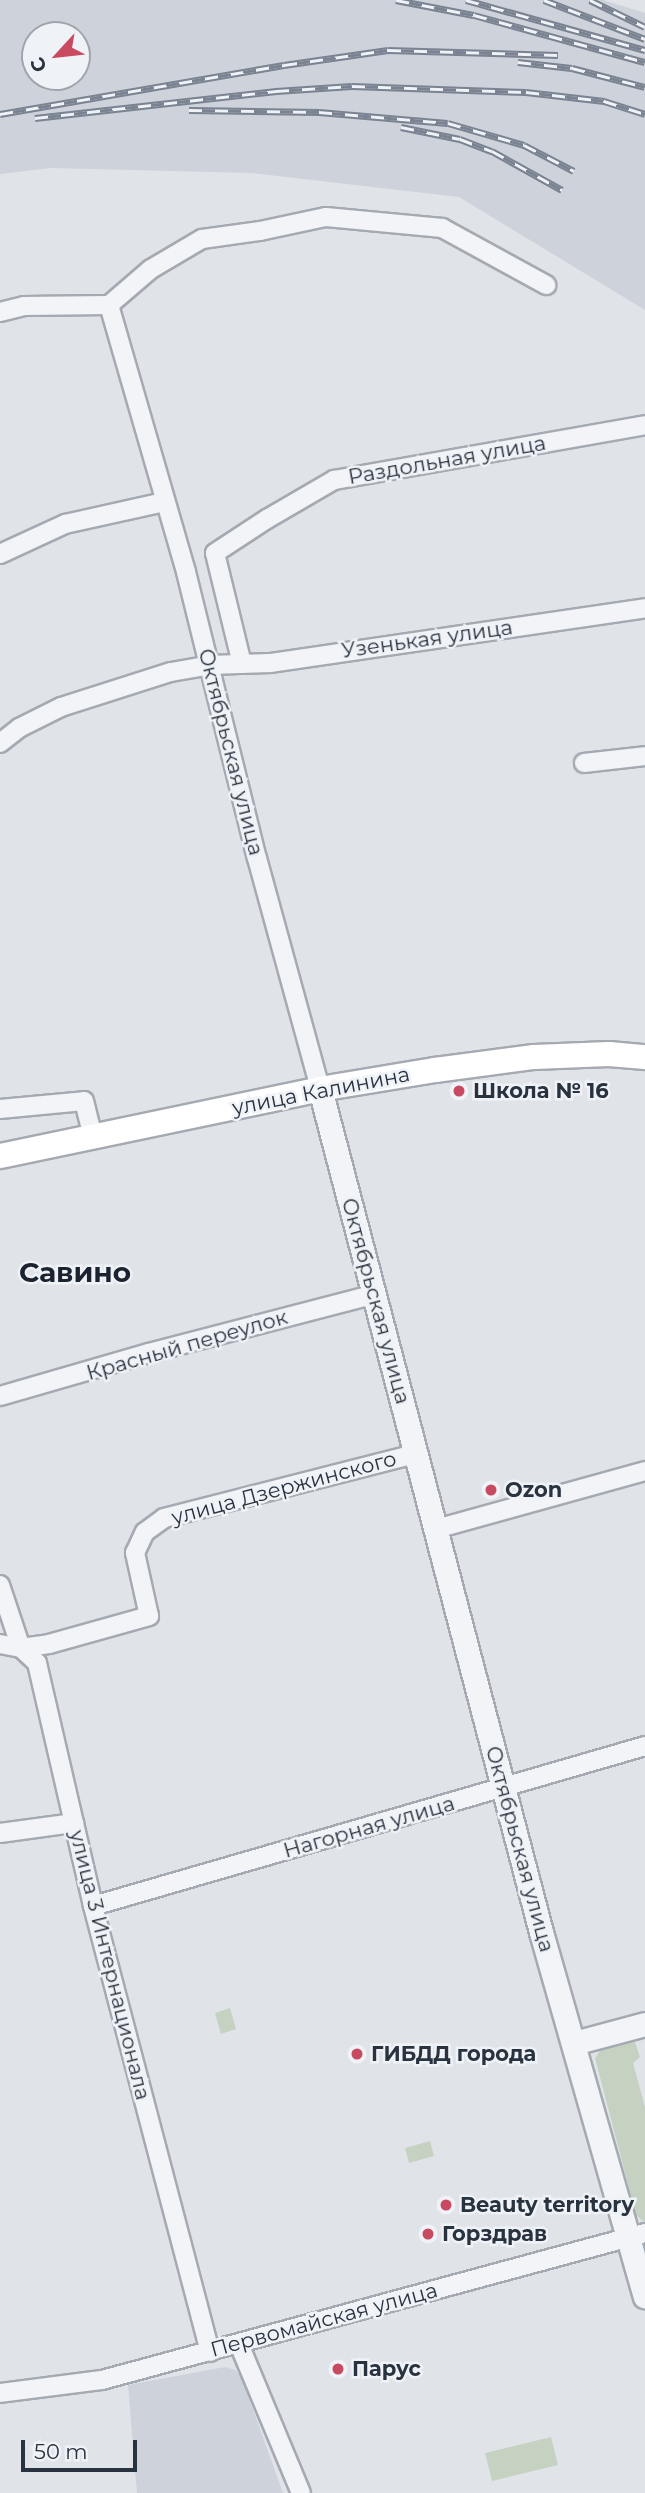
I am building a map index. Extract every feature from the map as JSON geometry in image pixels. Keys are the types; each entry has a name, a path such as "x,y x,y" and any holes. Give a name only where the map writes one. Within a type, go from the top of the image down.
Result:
{"main road":[{"name":"улица Калинина","path":"0,1156 320,1089 534,1057 609,1054 645,1057"}],"street":[{"path":"0,313 24,306 109,305 151,269 202,239 326,217 442,228 546,285"},
{"name":"Октябрьская улица","path":"109,305 186,572 257,858 375,1294 504,1788 574,2043 636,2235 645,2296"},
{"name":"Раздольная улица","path":"242,664 215,553 334,480 645,425"},
{"path":"0,554 65,524 164,502"},
{"name":"Узенькая улица","path":"0,743 19,728 61,708 171,672 645,608"},
{"path":"584,763 645,756"},
{"path":"0,1109 84,1101 93,1137"},
{"name":"Красный переулок","path":"0,1396 149,1353 375,1294"},
{"name":"улица Дзержинского","path":"0,1644 21,1648 49,1644 149,1616 135,1553 145,1532 164,1518 416,1454"},
{"path":"436,1529 645,1471"},
{"name":"улица 3 Интернационала","path":"0,1585 21,1648 37,1663 93,1906 210,2352"},
{"name":"Нагорная улица","path":"93,1906 645,1746"},
{"path":"0,1833 74,1823"},
{"path":"574,2043 645,2024"},
{"name":"Первомайская улица","path":"0,2393 102,2380 636,2235"},
{"path":"239,2344 301,2493"}],"shaded area":[{"path":"0,0 603,0 645,13 645,310 459,197 251,173 51,168 0,174"},
{"path":"225,2367 235,2370 241,2376 283,2493 137,2493 128,2385"}],"green space":[{"path":"230,2008 236,2029 221,2034 215,2013"},
{"path":"629,2039 635,2042 640,2057 633,2063 645,2107 645,2223 636,2215 595,2058 603,2046"},
{"path":"430,2141 434,2156 409,2163 405,2148"},
{"path":"551,2437 558,2465 492,2481 485,2453"}],"railway":[{"path":"396,0 474,15 645,62"},
{"path":"466,0 645,50"},
{"path":"544,0 645,39"},
{"path":"590,0 645,27"},
{"path":"0,114 284,65 388,50 558,55"},
{"path":"518,62 572,68 645,87"},
{"path":"35,118 276,91 352,86 526,92 604,101 645,114"},
{"path":"189,110 319,112 448,123 524,145 574,171"},
{"path":"401,127 460,139 492,151 562,190"}],"place":[{"name":"Школа № 16","path":"459,1091"},
{"name":"Ozon","path":"491,1490"},
{"name":"ГИБДД города","path":"357,2054"},
{"name":"Beauty territory","path":"446,2205"},
{"name":"Горздрав","path":"428,2234"},
{"name":"Парус","path":"338,2369"}],"district":[{"name":"Савино","path":"75,1272"}]}
